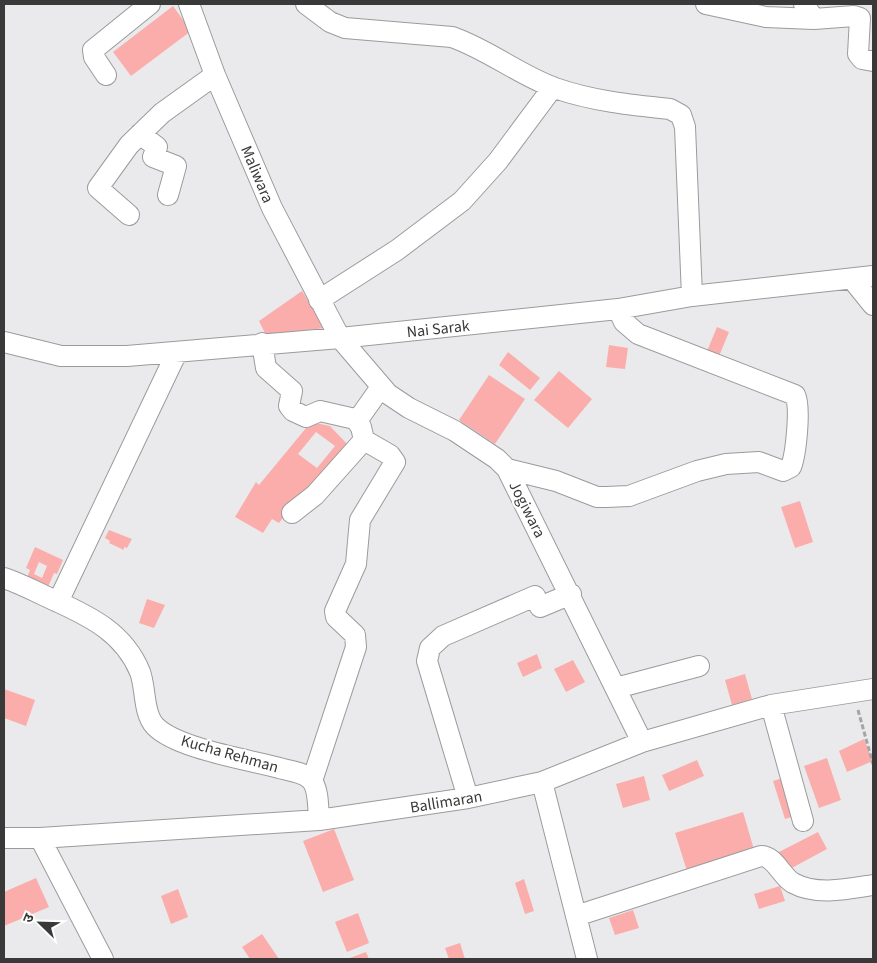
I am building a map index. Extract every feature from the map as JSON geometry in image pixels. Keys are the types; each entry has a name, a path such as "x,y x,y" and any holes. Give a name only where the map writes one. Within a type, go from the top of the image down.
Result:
{"street":[{"path":"106,75 92,54 95,47 150,4"},
{"name":"Maliwara","path":"189,4 215,75 272,208 340,338"},
{"path":"306,4 330,22 345,28 427,34 452,38 468,43 553,87 598,101 670,109 681,115 685,127 692,296"},
{"path":"706,4 766,16 809,11 860,18 858,54 862,58 873,61"},
{"path":"128,215 98,188 129,145 162,112 215,75"},
{"path":"319,300 397,250 462,201 498,161 553,87"},
{"path":"140,134 157,147 153,157 176,166 168,195"},
{"name":"Nai Sarak","path":"4,342 61,356 103,357 177,352 262,343 340,338 618,309 692,296 873,276"},
{"path":"852,279 873,305"},
{"path":"507,469 556,482 597,497 606,498 629,496 697,471 726,464 759,462 783,471 791,467 796,428 797,401 795,395 638,334 624,322 618,309"},
{"name":"Jogiwara","path":"340,338 381,386 409,408 462,436 507,469 571,594 642,742"},
{"path":"262,343 266,368 292,391 291,409 302,416 320,411 357,421 361,426 364,440 390,455 394,459 395,466 360,520 356,564 335,612 336,617 355,635 356,647 312,781 319,820"},
{"path":"58,602 177,352"},
{"path":"357,421 381,386"},
{"path":"292,513 315,495 364,440"},
{"name":"Kucha Rehman","path":"4,578 86,614 102,624 135,660 141,674 149,717 155,726 166,734 198,747 301,774 312,781"},
{"path":"468,798 427,661 430,648 443,636 535,596 540,608 571,594"},
{"path":"616,688 699,666"},
{"name":"Ballimaran","path":"4,838 40,838 319,820 468,798 542,782 642,742 770,706 873,689"},
{"path":"770,706 803,821"},
{"path":"542,782 587,959"},
{"path":"40,838 103,959"},
{"path":"576,916 760,856 771,860 784,876 802,887 828,891 873,885"}],"path":[{"path":"853,693 873,764"}],"building":[{"path":"173,6 191,31 131,76 113,52"},
{"path":"302,291 325,328 266,335 259,321"},
{"path":"717,327 729,332 717,361 705,356"},
{"path":"609,345 628,348 625,369 606,367"},
{"path":"508,352 540,378 530,390 499,365"},
{"path":"559,371 592,399 568,428 534,400"},
{"path":"489,375 525,399 495,444 459,420"},
{"path":"311,422 330,426 349,446 297,500 279,523 272,519 263,533 235,517 256,482 259,485","holes":["316,432 335,446 317,468 298,454"]},
{"path":"800,501 813,542 795,548 781,507"},
{"path":"109,530 132,539 127,548 124,547 124,550 109,543 110,541 105,538"},
{"path":"35,547 63,560 57,574 54,573 48,587 25,583 30,570 26,568","holes":["39,562 47,566 42,578 34,574"]},
{"path":"147,599 165,605 154,628 139,623"},
{"path":"537,654 542,668 523,677 517,663"},
{"path":"573,660 585,682 566,692 554,669"},
{"path":"745,674 752,699 732,705 725,680"},
{"path":"4,689 35,700 26,726 4,718"},
{"path":"864,739 873,761 847,772 839,751"},
{"path":"827,758 841,800 819,808 804,766"},
{"path":"697,760 704,776 669,791 662,775"},
{"path":"644,776 650,800 623,808 616,784"},
{"path":"786,777 798,815 785,819 773,781"},
{"path":"743,812 755,853 688,874 675,833"},
{"path":"334,829 354,880 323,892 303,841"},
{"path":"818,832 827,849 788,870 779,852"},
{"path":"36,878 49,907 4,926 4,892"},
{"path":"524,879 534,911 525,914 515,883"},
{"path":"780,886 785,901 759,909 754,894"},
{"path":"178,889 188,917 171,924 161,896"},
{"path":"633,910 639,928 615,935 609,918"},
{"path":"358,913 369,943 347,952 335,922"},
{"path":"262,934 279,959 250,959 242,947"},
{"path":"460,943 465,959 449,959 445,948"},
{"path":"366,952 369,959 347,959"}]}
